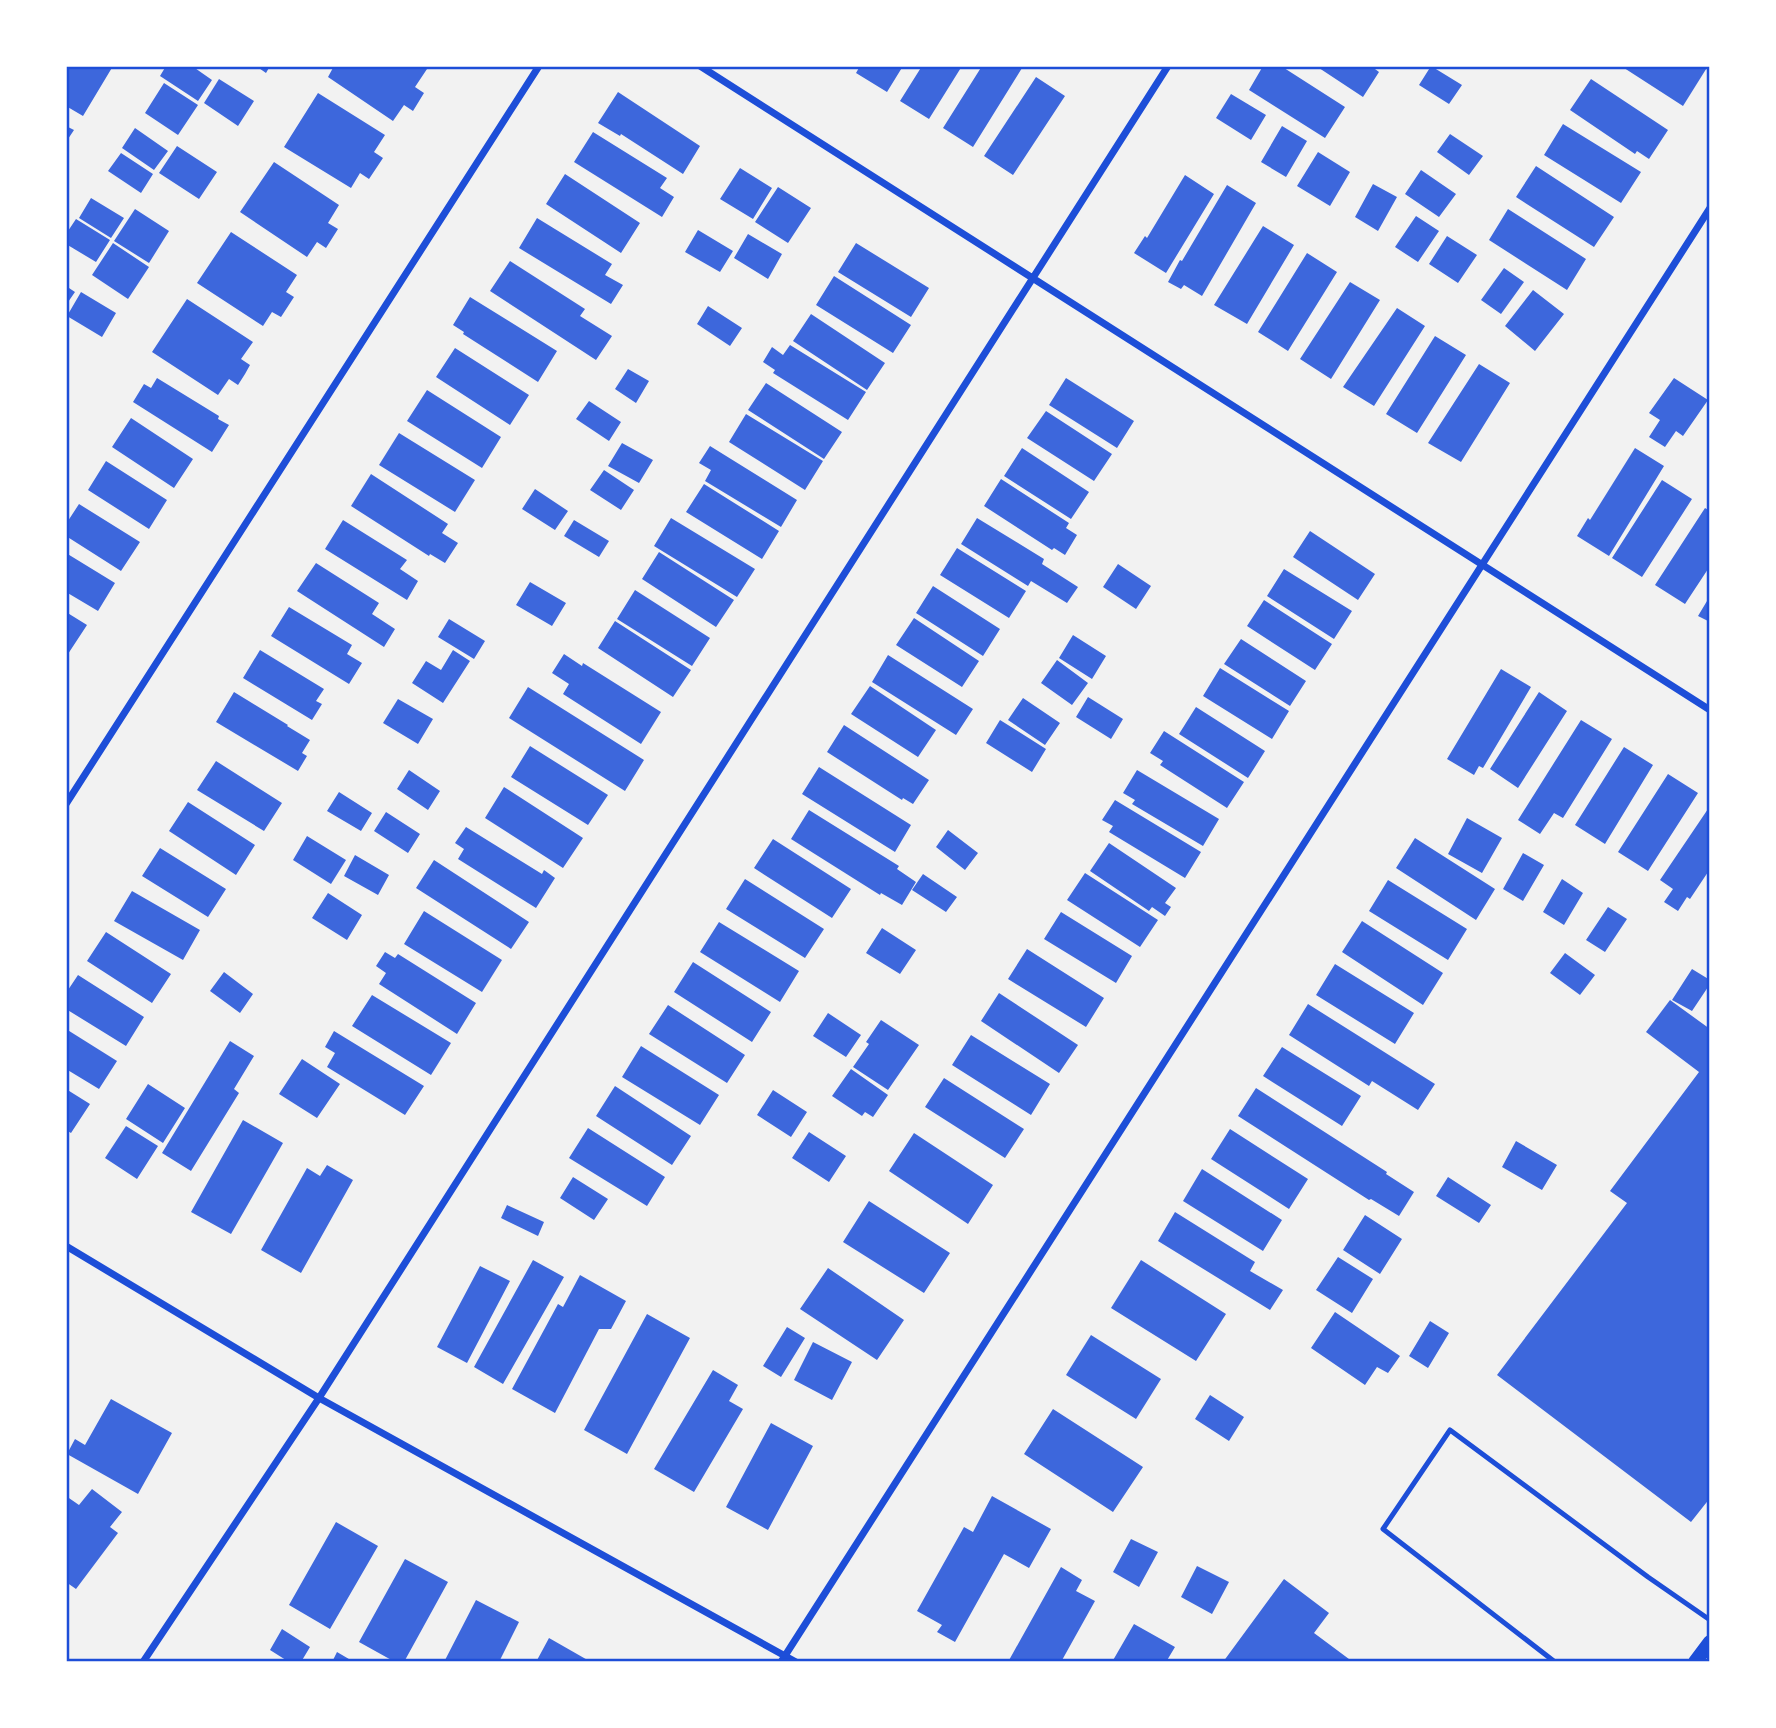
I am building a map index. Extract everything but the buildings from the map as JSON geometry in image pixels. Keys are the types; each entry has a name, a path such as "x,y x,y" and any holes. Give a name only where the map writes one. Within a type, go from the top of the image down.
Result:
{"main road":[{"path":"1695,1661 1710,1642"}],"street":[{"path":"66,804 539,66"},
{"path":"700,66 1710,710"},
{"path":"143,1661 319,1398 1168,66"},
{"path":"783,1658 1710,208"},
{"path":"66,1246 319,1398 783,1658 796,1661"}],"lane":[{"path":"1555,1661 1383,1529 1450,1430 1648,1577 1710,1619"}]}
